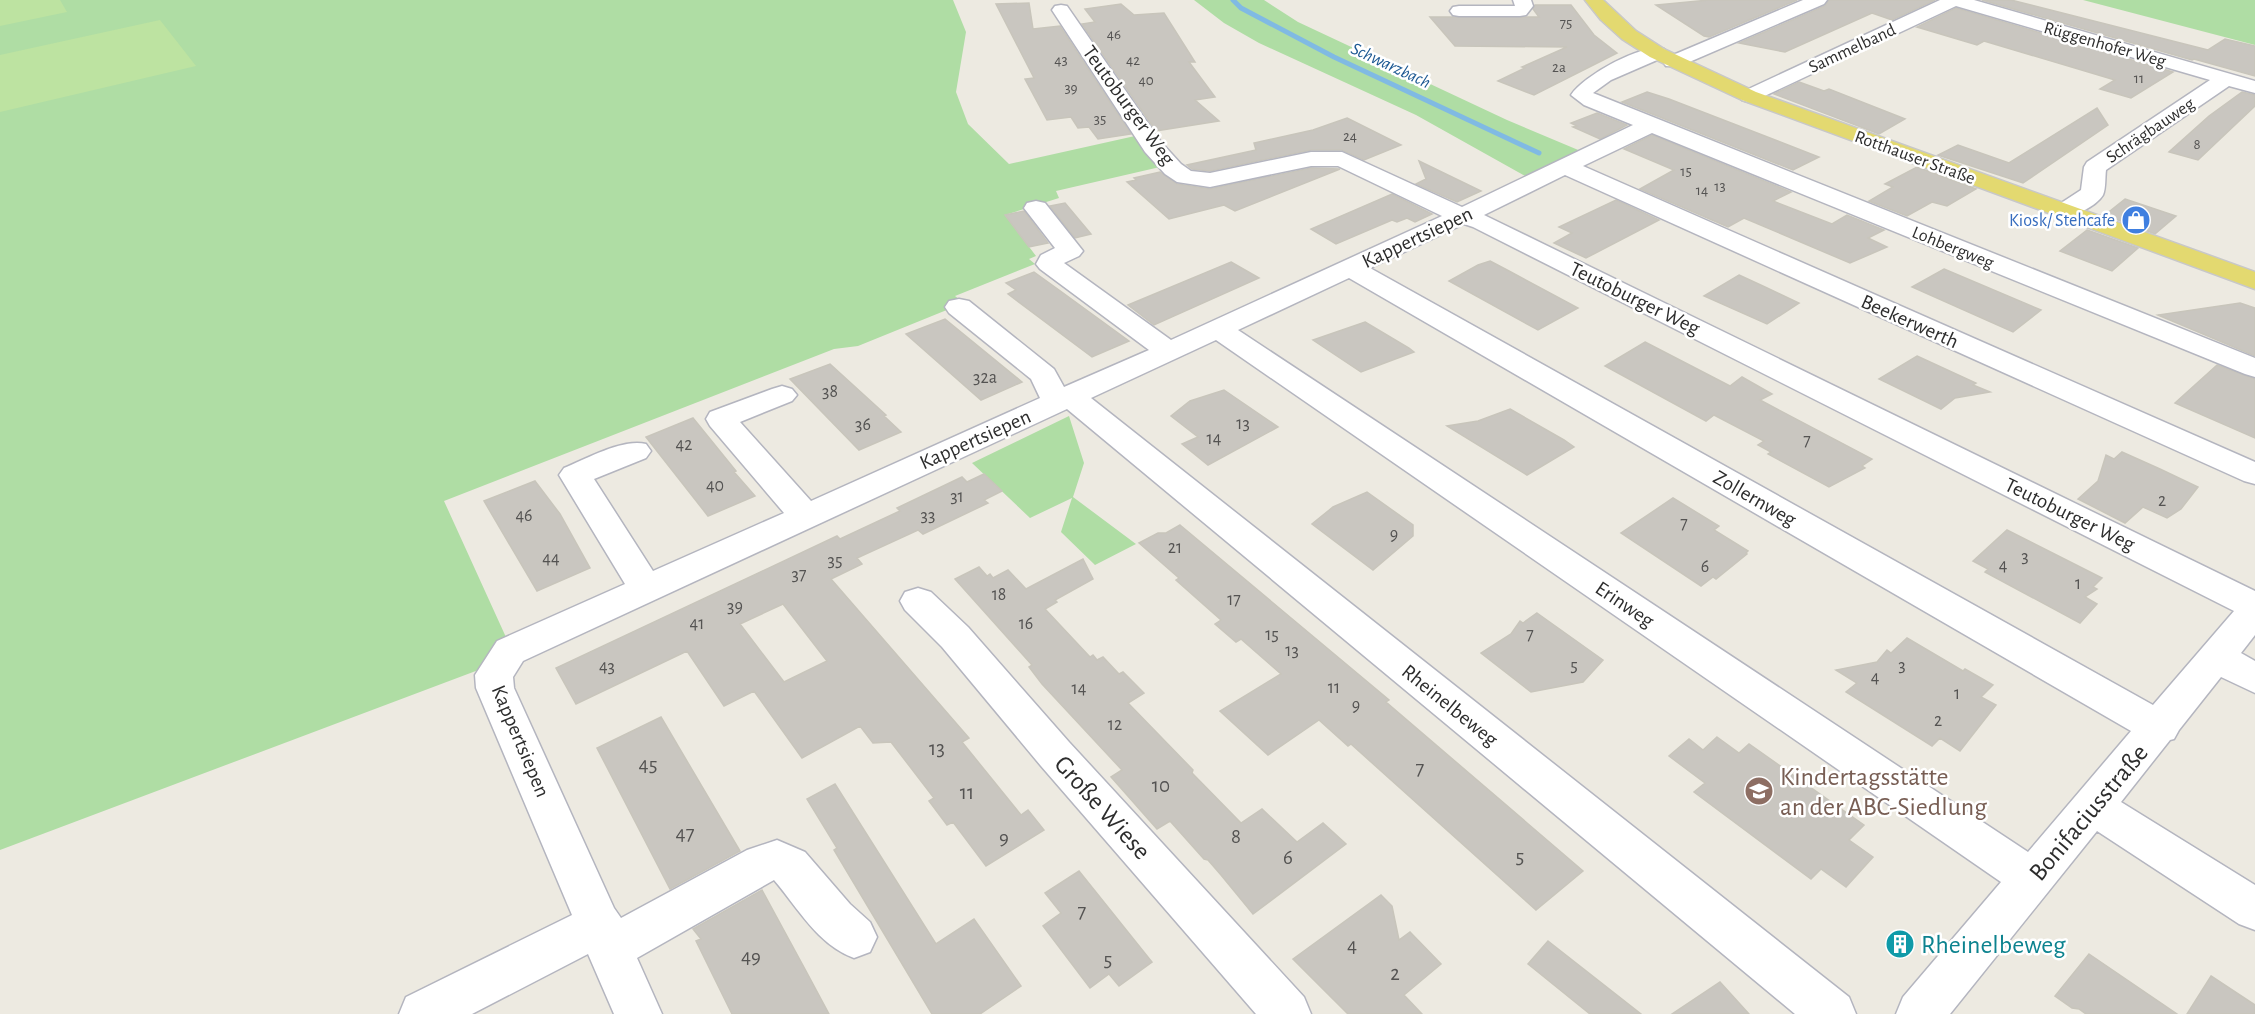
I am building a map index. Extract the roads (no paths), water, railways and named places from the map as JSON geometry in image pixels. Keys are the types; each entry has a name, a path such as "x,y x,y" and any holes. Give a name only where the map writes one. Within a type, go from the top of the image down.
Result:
{"main road":[{"name":"Rotthauser Straße","path":"1594,0 1607,16 1629,35 1665,58 1749,96 2255,281"}],"street":[{"path":"1459,11 1520,11 1524,6 1522,0"},
{"path":"1651,125 1591,101 1581,95 1584,88 1595,81 1665,58 1818,0"},
{"name":"Rüggenhofer Weg","path":"1955,0 2224,80 2255,87"},
{"name":"Sammelband","path":"1749,96 1955,0"},
{"name":"Teutoburger Weg","path":"1061,10 1154,147 1173,169 1185,177 1210,180 1311,159 1342,159 1445,209 1482,222 2255,608"},
{"path":"2036,24 2012,36 2110,64 2134,52"},
{"name":"Schrägbauweg","path":"2064,212 2091,193 2096,167 2224,80"},
{"name":"Kappertsiepen","path":"638,1014 606,936 495,688 494,675 510,651 1464,216 1651,125"},
{"name":"Lohbergweg","path":"1651,125 2255,368"},
{"name":"Beekerwerth","path":"1566,167 2255,474"},
{"path":"1036,208 1070,251 1050,260 1049,264 1167,351"},
{"name":"Zollernweg","path":"1351,268 2160,728"},
{"path":"960,307 1044,375 1063,399"},
{"name":"Erinweg","path":"1218,329 2032,879"},
{"path":"783,394 721,419 805,516"},
{"name":"Rheinelbeweg","path":"1063,399 1832,1014"},
{"path":"635,451 575,475 646,588"},
{"name":"Große Wiese","path":"918,601 955,638 1055,754 1287,1014"},
{"name":"Bonifaciusstraße","path":"1920,1014 2160,728 2255,608"},
{"path":"2217,658 2255,678"},
{"path":"2093,806 2255,909"},
{"path":"423,1014 606,936 777,859 790,866 834,920 854,937"}],"waterway":[{"name":"Schwarzbach","path":"1233,0 1241,8 1334,57 1539,153"}],"place":[{"name":"Kiosk/ Stehcafe","path":"2136,220"},
{"name":"Kindertagsstätte an der ABC-Siedlung","path":"1759,791"},
{"name":"Rheinelbeweg","path":"1900,944"}]}
